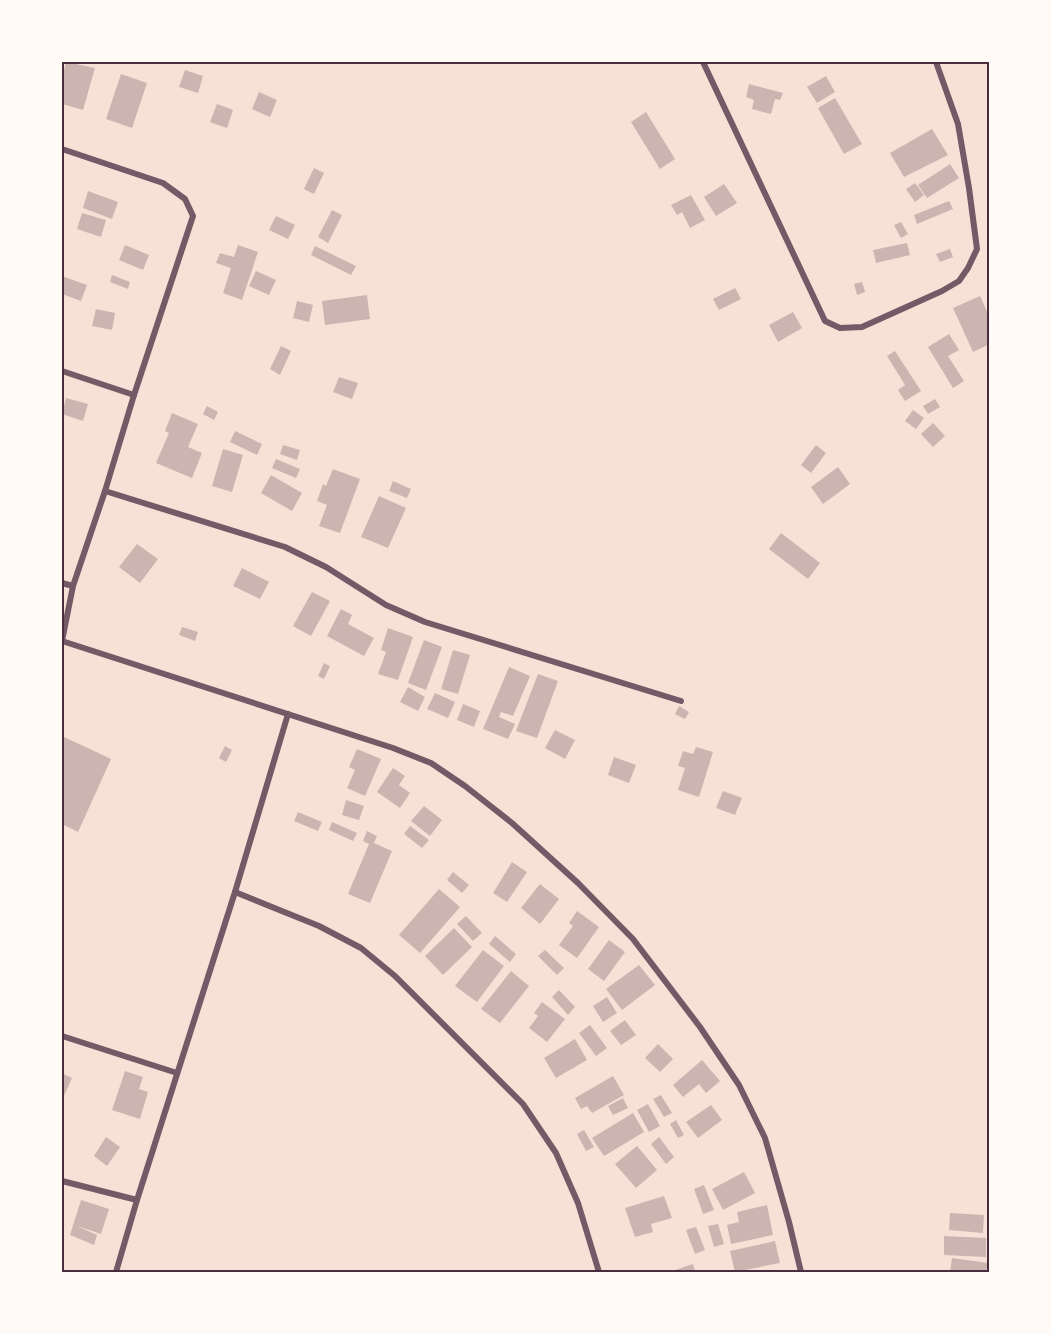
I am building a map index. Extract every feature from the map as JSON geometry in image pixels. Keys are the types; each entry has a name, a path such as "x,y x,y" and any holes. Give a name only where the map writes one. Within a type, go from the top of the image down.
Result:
{"street":[{"path":"703,62 825,321 840,328 862,327 959,281 977,249 957,124 936,62"},
{"path":"62,149 163,183 185,199 193,216 73,586 62,641 393,748 431,763 512,823 578,883 633,939 700,1027 739,1085 765,1138 801,1272"},
{"path":"62,371 135,395"},
{"path":"105,491 285,547 326,567 386,605 424,622 681,701"},
{"path":"62,583 73,586"},
{"path":"116,1272 288,714"},
{"path":"235,892 319,926 361,948 395,976 523,1104 561,1163 578,1203 599,1272"},
{"path":"62,1036 177,1073"},
{"path":"62,1181 137,1200"}],"building":[{"path":"66,62 95,68 83,110 62,104 62,78"},
{"path":"185,70 203,76 198,93 179,87"},
{"path":"121,74 147,83 132,128 106,119"},
{"path":"826,76 835,92 817,103 807,87"},
{"path":"749,84 783,93 780,100 775,99 771,114 752,109 754,100 746,97"},
{"path":"259,92 277,100 270,117 252,109"},
{"path":"835,98 862,144 844,154 818,108"},
{"path":"217,104 233,110 227,128 210,122"},
{"path":"646,112 675,159 660,169 631,122"},
{"path":"932,129 948,155 904,177 890,153"},
{"path":"950,164 959,178 927,198 918,185"},
{"path":"314,168 324,173 314,194 304,189"},
{"path":"915,183 924,195 915,202 906,189"},
{"path":"724,184 737,203 716,216 704,197"},
{"path":"88,191 118,202 112,219 83,208"},
{"path":"691,195 705,220 690,228 682,212 677,215 671,205"},
{"path":"949,201 953,209 917,224 914,215"},
{"path":"332,210 342,215 328,243 318,237"},
{"path":"82,213 106,220 101,237 77,229"},
{"path":"276,216 295,225 288,239 269,230"},
{"path":"901,222 908,234 901,238 894,225"},
{"path":"907,243 910,255 876,263 873,250"},
{"path":"125,245 149,255 143,270 119,260"},
{"path":"238,245 258,252 242,300 223,293 231,268 216,263 220,253 234,257"},
{"path":"315,246 356,266 351,275 311,255"},
{"path":"950,249 953,257 940,262 936,254"},
{"path":"256,271 276,280 269,295 249,286"},
{"path":"112,275 130,282 128,289 110,282"},
{"path":"62,276 87,285 81,301 62,294"},
{"path":"862,282 865,292 857,295 854,284"},
{"path":"735,288 741,299 719,310 713,299"},
{"path":"367,295 370,319 325,325 322,301"},
{"path":"980,296 990,318 990,344 973,352 953,308"},
{"path":"297,301 313,305 309,322 293,318"},
{"path":"96,309 115,313 112,330 92,326"},
{"path":"793,312 802,328 778,342 769,325"},
{"path":"949,334 959,350 948,356 964,381 953,388 928,347"},
{"path":"281,346 291,351 280,375 270,369"},
{"path":"895,351 921,391 905,401 898,390 905,385 887,356"},
{"path":"339,377 358,383 352,399 333,392"},
{"path":"66,398 88,404 83,421 62,414"},
{"path":"935,399 940,407 928,414 923,406"},
{"path":"207,406 218,412 214,420 203,414"},
{"path":"913,410 924,418 916,429 905,421"},
{"path":"172,413 198,424 188,447 202,453 192,478 156,463 169,433 165,431"},
{"path":"933,423 945,436 933,447 921,434"},
{"path":"235,431 262,444 257,455 230,442"},
{"path":"283,445 300,450 297,460 280,454"},
{"path":"816,445 826,453 811,473 801,465"},
{"path":"223,449 243,455 232,492 212,486"},
{"path":"276,459 300,469 296,478 272,468"},
{"path":"838,467 850,484 823,504 811,487"},
{"path":"333,469 360,479 340,533 319,526 327,505 317,501 323,484 326,486"},
{"path":"271,475 302,493 292,511 261,493"},
{"path":"393,481 411,489 407,498 389,491"},
{"path":"379,496 406,508 388,548 361,537"},
{"path":"781,533 820,563 808,579 769,549"},
{"path":"137,544 158,559 140,583 119,567"},
{"path":"242,568 269,582 260,599 233,586"},
{"path":"312,592 330,601 311,636 293,626"},
{"path":"341,609 352,615 348,624 374,638 364,656 327,636"},
{"path":"182,627 198,632 195,641 179,635"},
{"path":"388,628 413,637 398,680 378,674 386,652 381,650"},
{"path":"424,640 442,647 426,690 408,683"},
{"path":"453,650 470,655 458,694 441,689"},
{"path":"324,663 330,666 324,679 318,676"},
{"path":"509,667 530,676 513,716 501,712 499,717 515,724 508,739 483,729"},
{"path":"538,674 558,681 537,738 516,731"},
{"path":"408,687 425,697 418,711 400,702"},
{"path":"435,693 455,702 448,718 427,709"},
{"path":"463,704 480,711 474,727 457,720"},
{"path":"679,706 689,712 685,719 675,714"},
{"path":"555,730 575,740 565,759 545,748"},
{"path":"62,736 111,759 78,832 62,824"},
{"path":"225,746 232,750 226,762 219,758"},
{"path":"696,747 713,752 699,797 678,790 685,768 678,766 683,751 693,754"},
{"path":"357,749 381,759 365,796 347,788 355,770 349,767"},
{"path":"614,757 636,765 629,783 608,775"},
{"path":"393,768 405,776 399,785 410,793 400,808 377,792"},
{"path":"723,791 742,798 735,815 716,808"},
{"path":"346,800 364,806 359,820 342,815"},
{"path":"424,806 442,820 430,836 411,821"},
{"path":"298,812 322,822 318,831 294,821"},
{"path":"332,822 357,833 353,841 329,830"},
{"path":"410,826 429,840 422,848 404,834"},
{"path":"367,831 377,836 374,843 392,851 370,903 348,894 369,844 363,841"},
{"path":"512,862 527,872 507,902 493,893"},
{"path":"453,872 469,885 462,893 447,880"},
{"path":"540,884 559,899 540,924 521,908"},
{"path":"439,889 460,907 420,953 399,935"},
{"path":"577,911 599,927 577,958 559,945 573,926 569,923"},
{"path":"466,916 482,933 473,941 457,924"},
{"path":"454,928 472,947 443,975 425,956"},
{"path":"495,936 516,954 510,962 489,944"},
{"path":"609,940 625,952 604,981 588,969"},
{"path":"483,950 504,966 477,1002 455,986"},
{"path":"545,950 564,968 557,975 538,956"},
{"path":"639,965 655,985 622,1010 606,989"},
{"path":"511,971 529,986 500,1023 481,1009"},
{"path":"559,990 575,1007 568,1015 552,997"},
{"path":"607,997 617,1013 603,1022 593,1006"},
{"path":"542,1002 565,1019 547,1042 529,1028 538,1016 534,1013"},
{"path":"625,1020 636,1035 621,1045 610,1031"},
{"path":"590,1025 607,1048 596,1056 579,1033"},
{"path":"575,1039 587,1060 556,1078 544,1058"},
{"path":"658,1044 673,1059 660,1072 645,1058"},
{"path":"702,1060 720,1081 706,1093 699,1084 683,1097 673,1085"},
{"path":"125,1071 143,1077 139,1089 148,1092 140,1119 112,1110"},
{"path":"62,1073 72,1078 64,1096 62,1095"},
{"path":"613,1076 624,1095 592,1113 587,1106 581,1109 575,1098"},
{"path":"661,1095 672,1113 664,1117 653,1099"},
{"path":"623,1098 628,1108 613,1115 608,1106"},
{"path":"648,1104 660,1126 649,1132 637,1110"},
{"path":"711,1105 722,1120 698,1138 686,1122"},
{"path":"633,1113 644,1132 604,1156 592,1138"},
{"path":"676,1120 684,1135 678,1138 670,1124"},
{"path":"584,1130 594,1147 586,1151 577,1134"},
{"path":"106,1137 120,1147 107,1166 94,1156"},
{"path":"659,1137 674,1157 666,1164 651,1144"},
{"path":"637,1146 657,1170 636,1188 615,1164"},
{"path":"744,1172 755,1193 723,1210 712,1189"},
{"path":"704,1185 714,1210 703,1214 694,1189"},
{"path":"664,1196 672,1218 651,1224 653,1232 635,1237 625,1208"},
{"path":"81,1200 109,1209 101,1234 77,1226 97,1235 94,1245 70,1235"},
{"path":"767,1205 773,1235 731,1244 727,1225 739,1222 737,1212"},
{"path":"950,1213 984,1215 983,1233 949,1230"},
{"path":"718,1224 724,1244 714,1247 708,1226"},
{"path":"696,1227 705,1250 695,1254 686,1230"},
{"path":"944,1236 986,1238 986,1257 944,1255"},
{"path":"775,1241 780,1263 735,1272 730,1251"},
{"path":"952,1258 988,1263 986,1272 950,1272"},
{"path":"693,1264 695,1272 669,1272"}]}
